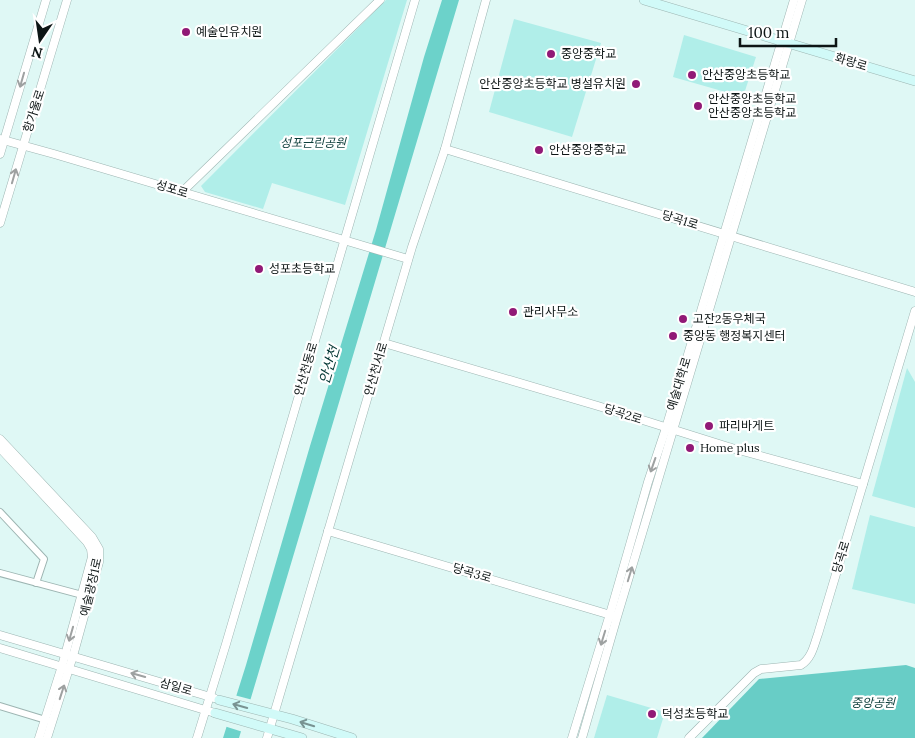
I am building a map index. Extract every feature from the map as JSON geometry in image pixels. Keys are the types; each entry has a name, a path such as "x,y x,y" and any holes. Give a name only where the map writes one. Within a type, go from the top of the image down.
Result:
{"main road":[{"name":"화랑로","path":"644,0 915,81"},
{"name":"삼일로","path":"214,698 352,738"},
{"name":"삼일로","path":"215,713 302,738"}],"street":[{"name":"항가울로","path":"0,154 2,140 46,0"},
{"name":"항가울로","path":"0,223 67,0"},
{"path":"182,192 380,0"},
{"name":"안산천동로","path":"197,738 205,710 214,698 344,239 415,0"},
{"name":"안산천서로","path":"267,738 408,259 445,149 486,0"},
{"name":"예술대학로","path":"572,738 613,616 785,42 794,0"},
{"name":"예술대학로","path":"785,42 802,0"},
{"name":"성포로","path":"2,140 408,259"},
{"name":"당곡1로","path":"445,149 915,292"},
{"name":"당곡로","path":"689,738 754,673 761,669 801,665 810,657 915,311"},
{"name":"당곡2로","path":"384,342 669,429 863,484"},
{"name":"예술광장1로","path":"0,439 92,537 99,549 99,562 86,596 66,667 48,721 39,738"},
{"name":"예술광장1로","path":"0,448 88,542 92,557 86,596"},
{"path":"0,512 44,559 36,583"},
{"name":"당곡3로","path":"328,531 613,616"},
{"path":"0,574 86,596"},
{"name":"예술대학로","path":"582,738 613,616"},
{"name":"삼일로","path":"0,635 214,698"},
{"name":"삼일로","path":"0,648 215,713"},
{"path":"0,706 48,721"},
{"name":"예술광장1로","path":"47,738 48,721"}],"green space":[{"name":"성포근린공원","path":"386,0 407,0 345,205 272,183 263,209 205,192 201,186"},
{"path":"514,19 601,43 572,137 489,112"},
{"path":"684,35 756,57 743,97 673,77"},
{"path":"907,368 915,382 915,508 872,496"},
{"path":"870,515 915,527 915,604 852,589"},
{"name":"중앙공원","path":"906,665 915,668 915,738 702,738 759,679"},
{"path":"607,695 665,712 657,738 594,738"}],"shaded area":[{"path":"442,0 459,0 239,738 223,738 376,230 424,57"}],"pier":[{"path":"234,695 253,700 243,732 224,726"}],"place":[{"name":"예술인유치원","path":"186,32"},
{"name":"중앙중학교","path":"551,54"},
{"name":"안산중앙초등학교","path":"692,75"},
{"name":"안산중앙초등학교 병설유치원","path":"636,84"},
{"name":"안산중앙초등학교 안산중앙초등학교","path":"698,106"},
{"name":"안산중앙중학교","path":"539,150"},
{"name":"성포초등학교","path":"259,269"},
{"name":"관리사무소","path":"513,312"},
{"name":"고잔2동우체국","path":"683,319"},
{"name":"중앙동 행정복지센터","path":"673,336"},
{"name":"파리바게트","path":"709,426"},
{"name":"Home plus","path":"690,448"},
{"name":"덕성초등학교","path":"652,714"}],"water label":[{"name":"안산천","path":"329,365"}]}
